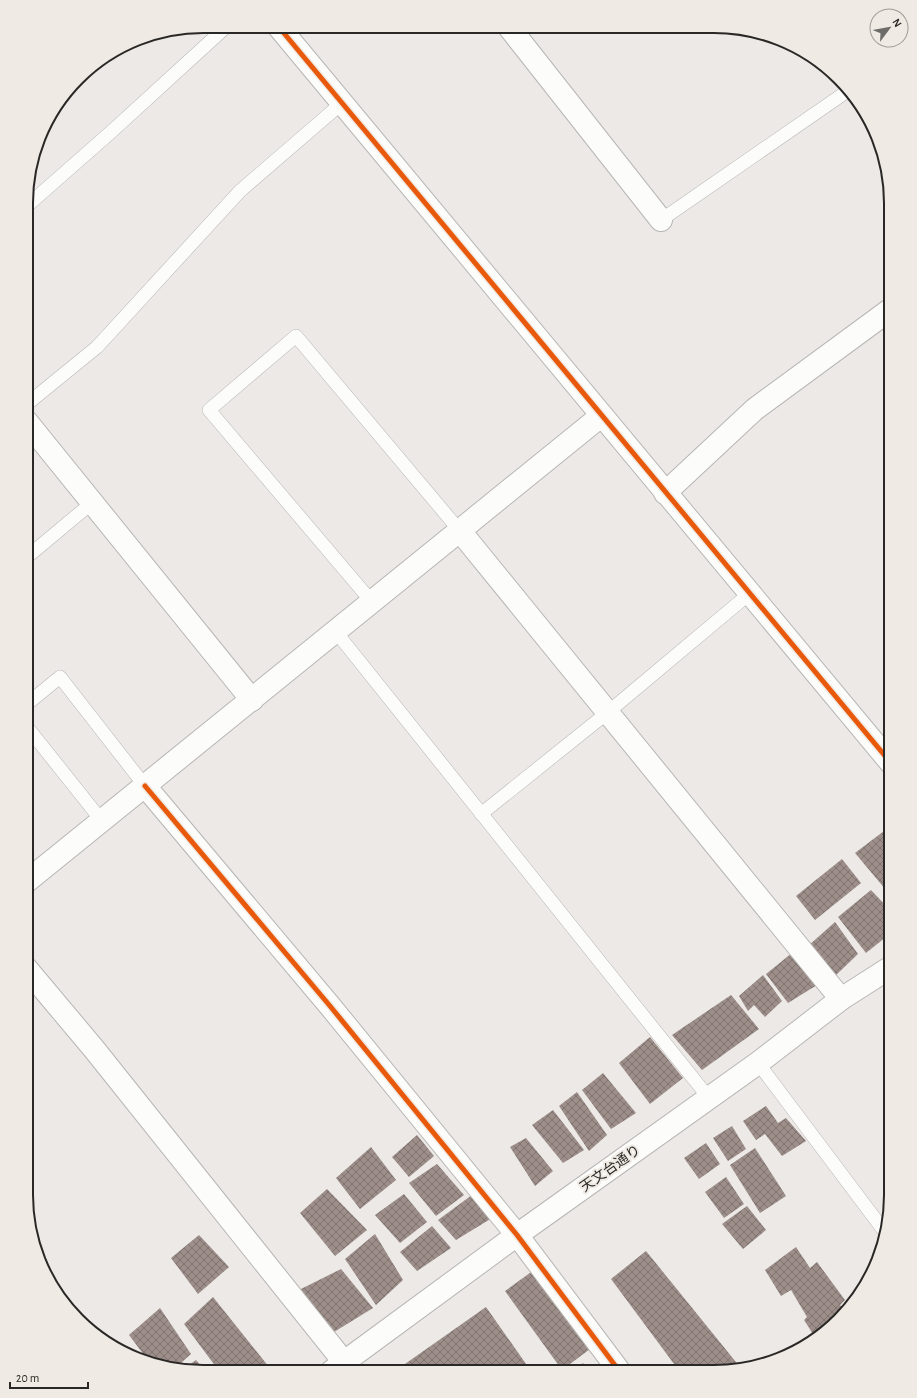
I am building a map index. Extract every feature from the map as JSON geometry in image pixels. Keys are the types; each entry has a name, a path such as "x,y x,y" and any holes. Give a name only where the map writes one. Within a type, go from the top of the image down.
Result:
{"street":[{"path":"284,33 884,755"},
{"path":"514,33 661,220"},
{"path":"665,493 756,408 884,314"},
{"path":"33,876 601,416"},
{"path":"33,429 252,700"},
{"path":"460,531 841,999"},
{"path":"145,786 330,1006 517,1234 615,1365"},
{"name":"天文台通り","path":"341,1365 517,1234 758,1063 841,999 884,972"},
{"path":"33,976 98,1055 336,1365"}],"lane":[{"path":"33,201 219,33"},
{"path":"661,220 844,93"},
{"path":"33,399 97,347 240,191 342,103"},
{"path":"372,602 210,410 296,336 460,531"},
{"path":"33,552 92,502"},
{"path":"482,814 607,713 749,594"},
{"path":"336,632 709,1098"},
{"path":"33,699 60,677 145,786"},
{"path":"33,735 102,821"},
{"path":"758,1063 881,1226"}],"building":[{"path":"884,831 884,888 855,853"},
{"path":"842,859 861,883 815,920 796,896"},
{"path":"871,890 884,904 884,939 866,953 838,917"},
{"path":"835,922 858,954 834,977 808,946"},
{"path":"792,953 817,985 788,1003 766,974"},
{"path":"763,975 782,1001 765,1017 754,1005 748,1011 739,996"},
{"path":"731,995 759,1029 702,1070 672,1035"},
{"path":"650,1037 683,1078 650,1104 619,1063"},
{"path":"603,1073 636,1113 611,1129 582,1090"},
{"path":"577,1092 607,1135 589,1151 559,1106"},
{"path":"766,1106 778,1123 786,1118 806,1141 782,1156 765,1134 756,1140 743,1121"},
{"path":"553,1110 584,1150 563,1163 532,1125"},
{"path":"732,1126 746,1149 728,1161 713,1138"},
{"path":"417,1135 434,1156 409,1177 392,1157"},
{"path":"526,1138 553,1171 535,1186 510,1147"},
{"path":"706,1143 720,1164 699,1179 684,1158"},
{"path":"371,1147 396,1180 360,1209 336,1178"},
{"path":"755,1148 786,1196 760,1213 730,1165"},
{"path":"437,1164 464,1195 436,1216 409,1183"},
{"path":"726,1177 744,1204 724,1218 705,1192"},
{"path":"327,1189 367,1230 335,1256 300,1213"},
{"path":"404,1194 427,1222 400,1243 375,1215"},
{"path":"472,1195 492,1218 456,1240 438,1220"},
{"path":"747,1206 766,1230 743,1249 722,1224"},
{"path":"432,1226 451,1248 417,1271 400,1252"},
{"path":"375,1234 403,1280 376,1305 345,1259"},
{"path":"199,1235 229,1267 198,1294 171,1258"},
{"path":"796,1247 810,1268 817,1262 845,1300 840,1305 842,1307 826,1323 812,1333 804,1320 807,1317 791,1290 781,1296 765,1270"},
{"path":"646,1251 737,1364 675,1365 611,1279"},
{"path":"341,1269 373,1308 334,1332 299,1290"},
{"path":"534,1270 590,1349 569,1365 558,1365 505,1291"},
{"path":"213,1297 267,1365 215,1365 184,1324"},
{"path":"486,1307 527,1365 404,1365"},
{"path":"160,1308 191,1354 180,1364 148,1356 143,1354 129,1335"},
{"path":"196,1360 200,1365 192,1365 189,1365"}],"cycle path":[{"path":"284,33 884,755"},
{"path":"145,786 330,1006 517,1235 615,1365"}]}
